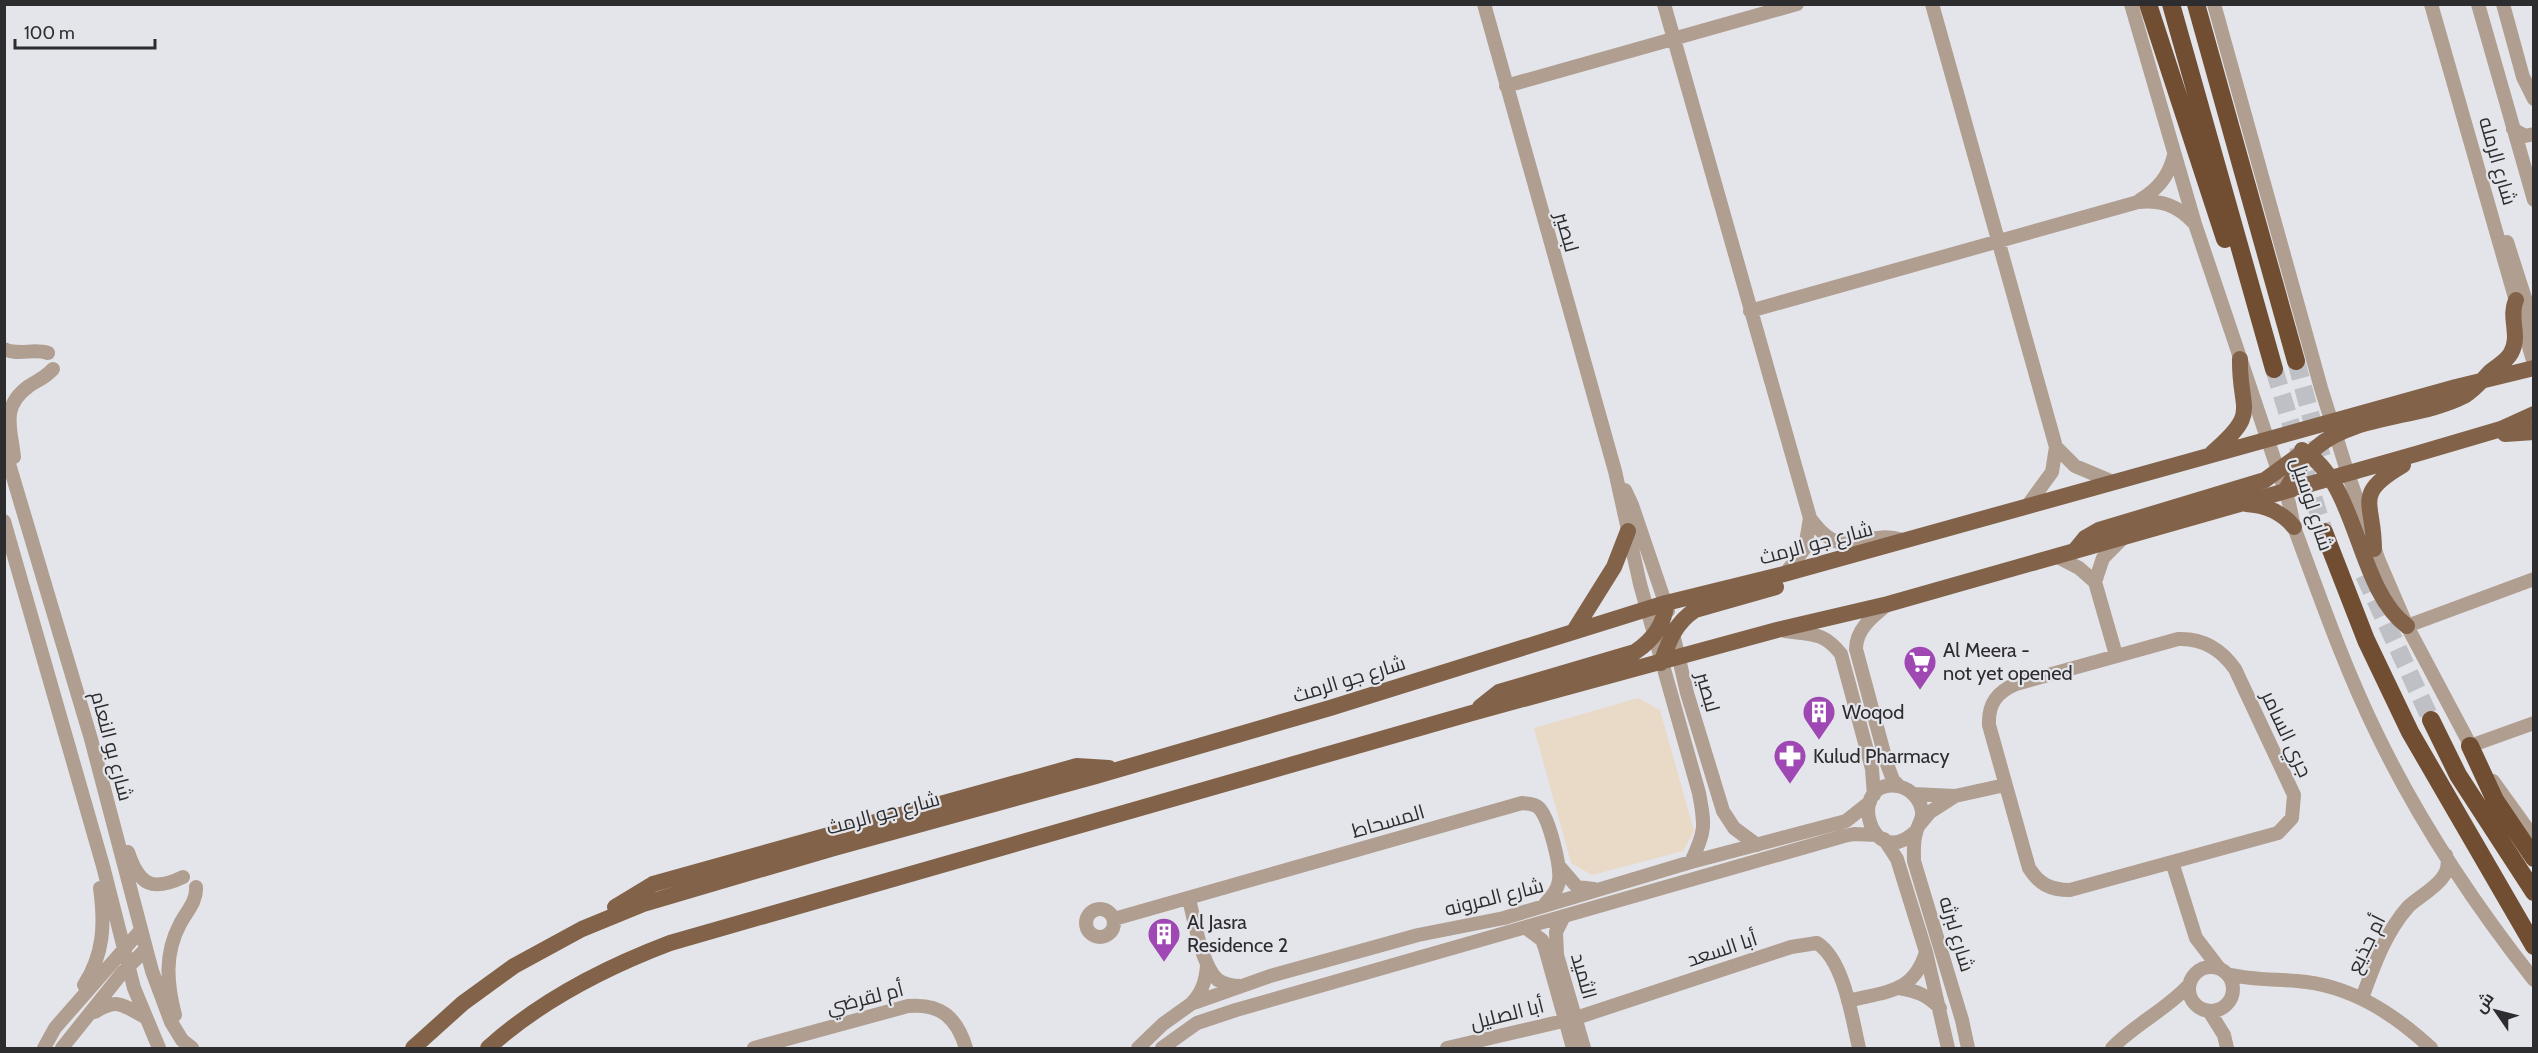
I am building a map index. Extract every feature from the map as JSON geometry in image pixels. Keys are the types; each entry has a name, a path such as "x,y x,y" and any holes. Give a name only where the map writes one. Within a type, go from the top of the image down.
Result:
{"highway":[{"path":"2148,4 2230,254 2250,286"},
{"path":"2171,4 2274,369"},
{"path":"2196,4 2296,361"},
{"name":"شارع لوسيل","path":"2324,532 2366,640 2410,732 2534,946"},
{"path":"2431,720 2458,776 2534,892"},
{"path":"2470,746 2474,759 2495,800 2534,858"},
{"path":"2465,830 2498,906 2534,960"}],"main road":[{"name":"شارع جو الرمث","path":"413,1048 463,1003 514,966 582,929 643,904 701,885 1330,708 1666,603 1784,574 2267,439 2334,428 2454,400 2471,392 2506,360 2515,343 2516,329 2512,310 2516,300"},
{"path":"2210,455 2236,431 2244,417 2246,405 2240,359"},
{"name":"شارع الرمله","path":"2485,379 2534,366"},
{"path":"488,1048 526,1017 572,987 614,965 670,943 1472,713 1777,630 1888,604 2348,474 2486,433 2534,414"},
{"path":"2076,550 2085,538 2099,530 2252,486 2279,472 2307,452 2334,428"},
{"path":"2486,433 2534,432"},
{"path":"2267,439 2286,442 2307,452 2330,478 2344,504 2385,601 2396,617 2408,626"},
{"path":"2285,491 2307,452"},
{"path":"2374,549 2374,535 2368,509 2371,492 2384,476 2409,462 2416,454"},
{"path":"2239,504 2276,511 2287,518 2294,527"},
{"path":"1574,631 1614,567 1628,531"},
{"path":"1661,663 1673,633 1685,617 1695,610 1869,562 1903,541"},
{"path":"1472,713 1499,692 1635,652 1647,644 1665,617 1666,603"},
{"path":"426,1048 437,1032 438,1024"}],"street":[{"name":"لبصير","path":"1484,4 1615,471 1647,609 1680,724 1704,824 1703,837 1691,862"},
{"path":"1664,4 1810,518 1805,548 1784,574"},
{"path":"1506,86 1797,4"},
{"path":"1932,4 2056,447 2052,472 2028,505"},
{"name":"شارع لوسيل","path":"2131,4 2195,224 2279,472 2294,527 2347,668 2377,735 2443,849 2467,888 2534,980"},
{"path":"2214,4 2334,428 2374,549 2408,626 2470,746 2534,838"},
{"name":"شارع الرمله","path":"2431,4 2534,366"},
{"name":"شارع الرمله","path":"2478,4 2523,132 2534,200"},
{"path":"2503,4 2523,77 2534,99"},
{"path":"2523,132 2534,144"},
{"path":"1750,311 2138,201 2154,192 2163,181 2174,154"},
{"path":"2138,201 2166,202 2186,214 2195,224"},
{"path":"2495,227 2510,247 2534,326"},
{"path":"4,350 15,353 38,351 48,353"},
{"path":"12,474 14,457 8,422 12,406 25,390 44,380 52,369"},
{"name":"شارع بو النعام","path":"4,447 88,728 140,931 163,1006 187,1044"},
{"path":"2056,447 2075,466 2113,482"},
{"name":"لبصير","path":"1615,471 1632,506 1666,603 1678,657 1723,811 1734,828 1757,845"},
{"path":"1810,518 1827,536 1846,544 1883,537 1903,541"},
{"name":"شارع بو النعام","path":"4,521 103,866 124,949 145,1017 159,1048"},
{"path":"2095,582 2103,558 2124,536"},
{"path":"2056,556 2079,568 2095,582 2116,655"},
{"path":"2408,626 2534,579"},
{"path":"1888,604 1861,630 1856,649 1893,780 1913,794 1955,796 2006,785"},
{"path":"1777,630 1821,636 1831,641 1841,654 1872,769 1872,799 1867,816 1872,830 1880,837 1905,839 1930,812 1955,796"},
{"name":"جري السامر","path":"2186,639 2201,642 2223,655 2235,669 2294,795 2294,813 2286,826 2278,833 2070,890 2057,890 2045,886 2035,878 2029,868 1989,725 1992,702 2003,690 2016,684 2116,655 2186,639"},
{"path":"2470,746 2534,723"},
{"path":"1872,799 1885,788 1899,786"},
{"path":"1913,794 1921,808 1918,827"},
{"name":"شارع المرونه","path":"1138,1048 1163,1024 1191,1004 1270,976 1418,935 1504,918 1691,862 1846,821 1872,799"},
{"name":"المسحاط","path":"1114,920 1522,803 1533,804 1540,809 1546,819 1559,866 1555,892 1544,905"},
{"path":"111,819 121,829 132,864 144,881 161,886 183,877"},
{"name":"شارع لبرثه","path":"1918,827 1914,861 1962,1020 1968,1048"},
{"name":"شارع المرونه","path":"1162,1048 1186,1030 1209,1018 1851,834 1880,837"},
{"name":"شارع لبرثه","path":"1880,837 1897,859 1926,952 1948,1048"},
{"name":"أم جذيع","path":"2362,998 2389,933 2420,895 2436,886 2445,874 2448,859 2443,849"},
{"path":"2172,862 2196,938 2190,982 2192,1002 2204,1010 2226,1042"},
{"path":"69,1010 89,977 101,944 104,920 100,889 103,866"},
{"name":"المسحاط","path":"1559,866 1577,887 1599,889"},
{"path":"2436,886 2456,884 2467,888"},
{"path":"187,1044 169,993 168,973 177,929 194,900 196,887"},
{"path":"1189,899 1207,966 1206,982 1198,997 1191,1004"},
{"name":"الثميد","path":"1564,916 1557,929 1556,947 1570,1018 1573,1048"},
{"name":"الثميد","path":"1526,928 1538,936 1545,948 1570,1018 1584,1048"},
{"path":"44,1048 55,1028 69,1010 140,931"},
{"path":"2196,938 2233,985 2229,1001 2226,1042"},
{"name":"أبا السعد","path":"1570,1018 1791,947 1817,943 1832,957 1848,1001 1859,1048"},
{"path":"62,1048 129,966 146,950"},
{"path":"1848,1001 1899,988 1915,978 1921,970 1926,952"},
{"path":"1207,966 1220,982 1231,986 1245,986"},
{"path":"2112,1048 2143,1021 2165,1008 2203,968 2267,980 2313,983 2362,998 2401,1022 2432,1048"},
{"path":"2165,1008 2186,1006 2215,1011 2248,986 2267,980"},
{"path":"1899,988 1916,990 1928,996 1940,1008"},
{"path":"91,1014 114,1003 145,1017"},
{"name":"أم لقرضي","path":"754,1048 908,1006 924,1004 945,1013 952,1020 961,1032 966,1048"},
{"name":"أبا الصليل","path":"1447,1048 1570,1018"}],"shaded area":[{"path":"1638,698 1660,710 1694,831 1683,851 1592,875 1571,863 1534,728"}],"tunnel":[{"path":"2296,361 2323,461"},
{"path":"2274,369 2324,532"},
{"path":"2364,575 2431,720"}],"place":[{"name":"Al Meera - not yet opened","path":"1920,691"},
{"name":"Woqod","path":"1819,741"},
{"name":"Kulud Pharmacy","path":"1790,785"},
{"name":"Al Jasra Residence 2","path":"1164,963"}]}
